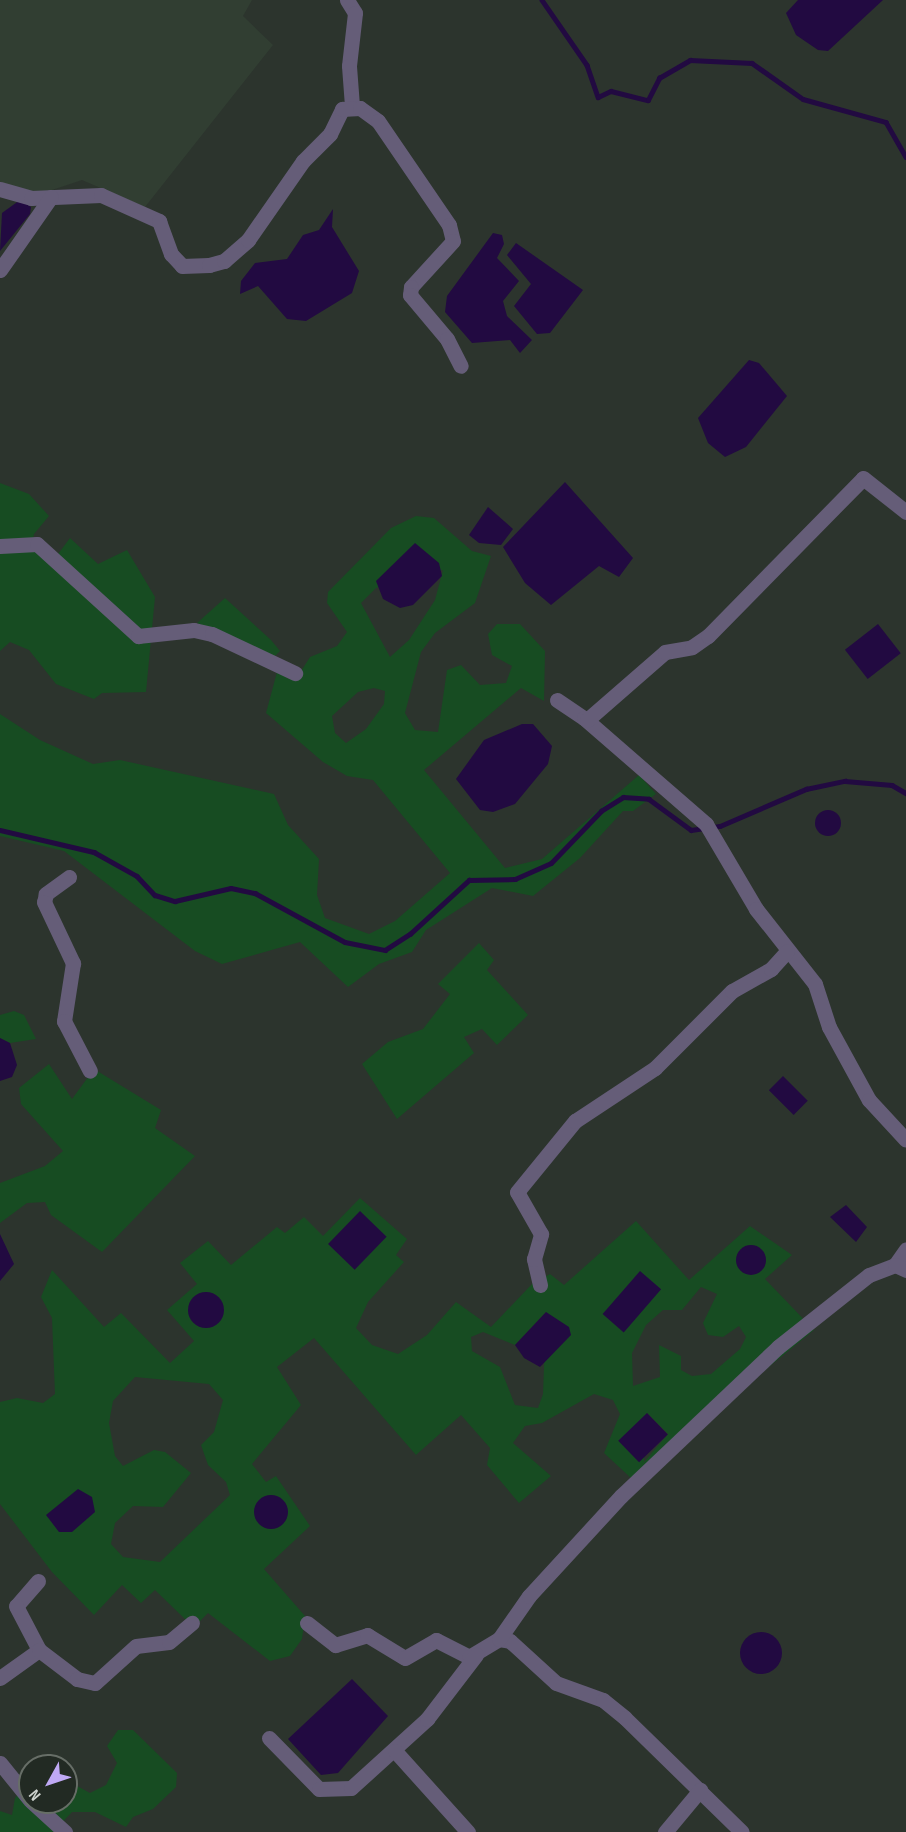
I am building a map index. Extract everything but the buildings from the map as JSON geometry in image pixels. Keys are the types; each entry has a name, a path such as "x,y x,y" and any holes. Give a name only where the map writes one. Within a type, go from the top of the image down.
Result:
{"street":[{"path":"347,0 355,13 349,66 352,106"},
{"path":"0,189 51,197 80,191 101,195 159,221 171,254 182,266 224,261 248,240 303,160 330,134 342,109 352,106 378,121 449,225 453,241 411,288 410,295 447,339 461,366"},
{"path":"0,270 51,197"},
{"path":"587,720 665,652 692,647 708,636 863,478 906,512"},
{"path":"0,546 37,544 138,636 194,630 212,634 295,673"},
{"path":"556,700 587,720 706,824 787,951 815,984 829,1027 863,1090 906,1140"},
{"path":"69,877 46,894 44,902 73,963 64,1021 90,1071"},
{"path":"540,1285 534,1259 541,1234 517,1192 575,1121 656,1068 732,991 771,969 787,951"},
{"path":"269,1737 304,1778 335,1793 351,1788 395,1751 476,1655 499,1639 599,1519 709,1410 855,1284 900,1267 906,1249"},
{"path":"38,1581 16,1606 39,1650 88,1685 136,1646 169,1642 192,1623"},
{"path":"308,1623 335,1646 367,1635 405,1658 441,1640 462,1654 476,1655"},
{"path":"499,1639 517,1646 564,1688 612,1707 742,1832"},
{"path":"0,1678 39,1650"},
{"path":"395,1751 468,1832"},
{"path":"0,1763 18,1785"},
{"path":"665,1832 700,1790"},
{"path":"45,1814 65,1832"}],"shaded area":[{"path":"0,0 252,0 243,16 273,45 145,207 82,180 37,195 0,184"},
{"path":"798,0 883,0 828,51 818,50 796,35 786,13"},
{"path":"20,200 31,207 30,214 0,251 2,213"},
{"path":"333,209 332,227 359,271 352,293 306,321 287,319 258,286 240,294 241,281 255,263 287,259 303,235 319,230"},
{"path":"493,233 502,235 504,244 497,258 519,281 503,301 507,316 532,340 520,353 510,340 472,343 445,312 447,296"},
{"path":"516,243 583,290 550,333 537,334 514,306 531,284 507,255"},
{"path":"749,360 759,363 787,396 746,447 725,457 708,443 698,418"},
{"path":"565,482 633,558 619,577 599,566 551,605 525,583 503,547"},
{"path":"488,507 513,529 501,545 479,543 469,535"},
{"path":"415,543 439,563 442,576 413,605 400,608 383,599 376,581"},
{"path":"878,624 901,653 868,679 845,650"},
{"path":"522,724 533,724 552,746 548,764 515,804 493,812 480,810 456,779 484,740"},
{"path":"828,810 837,814 841,823 837,832 828,836 819,832 815,823 819,814"},
{"path":"0,1038 10,1043 17,1065 12,1077 0,1081"},
{"path":"783,1076 808,1101 794,1115 769,1090"},
{"path":"846,1205 867,1227 856,1242 830,1217"},
{"path":"360,1211 387,1237 355,1270 328,1244"},
{"path":"0,1234 14,1264 0,1281"},
{"path":"751,1245 762,1249 766,1260 762,1271 751,1275 740,1271 736,1260 740,1249"},
{"path":"640,1271 661,1289 624,1332 603,1314"},
{"path":"206,1292 219,1297 224,1310 219,1323 206,1328 193,1323 188,1310 193,1297"},
{"path":"546,1312 569,1327 571,1335 540,1367 524,1358 515,1345"},
{"path":"647,1413 668,1435 639,1462 618,1441"},
{"path":"78,1489 92,1497 95,1512 72,1532 59,1532 46,1515"},
{"path":"271,1495 283,1500 288,1512 283,1524 271,1529 259,1524 254,1512 259,1500"},
{"path":"761,1632 776,1638 782,1653 776,1668 761,1674 746,1668 740,1653 746,1638"},
{"path":"352,1679 388,1716 338,1773 321,1775 288,1739"}],"green space":[{"path":"0,483 29,494 49,516 34,534 31,548 52,562 70,538 98,564 127,550 155,597 146,692 102,693 94,699 56,684 29,650 10,642 0,651"},
{"path":"416,516 434,518 472,551 491,556 475,603 435,633 421,652 405,713 415,730 438,732 447,670 461,665 480,685 506,683 512,666 492,655 488,634 497,624 520,624 545,651 544,701 521,688 424,770 505,868 542,859 639,775 656,794 633,811 623,811 580,858 533,896 492,888 426,930 412,952 379,964 348,987 300,942 222,964 195,951 64,851 0,836 0,714 40,740 93,764 120,760 274,794 288,825 319,859 317,895 325,918 369,934 395,921 450,873 373,780 347,776 323,762 266,713 277,672 289,679 298,676 310,657 337,646 347,632 327,603 328,592 391,528","holes":["443,570 435,600 409,640 390,657 361,603 376,588","374,688 385,691 384,704 366,729 346,743 335,733 332,716 358,692"]},
{"path":"225,598 280,651 273,658 197,623"},
{"path":"479,943 494,960 487,970 528,1015 497,1045 482,1029 464,1037 474,1053 397,1119 362,1064 388,1042 423,1029 450,994 438,984"},
{"path":"14,1011 24,1015 36,1039 10,1043 0,1038 0,1015"},
{"path":"49,1064 72,1099 94,1069 161,1110 155,1128 195,1156 102,1252 51,1215 45,1202 27,1203 0,1223 0,1183 45,1166 63,1151 21,1104 19,1088"},
{"path":"360,1198 407,1239 396,1255 404,1262 368,1302 356,1328 372,1345 398,1354 427,1335 456,1302 491,1327 532,1284 550,1274 564,1285 636,1221 689,1280 750,1226 792,1255 765,1279 814,1330 632,1479 604,1453 620,1414 613,1400 594,1394 542,1423 525,1426 513,1443 551,1476 519,1503 487,1465 490,1448 461,1415 416,1455 314,1338 277,1367 301,1405 252,1464 266,1482 276,1476 310,1526 264,1569 305,1616 302,1639 290,1656 270,1661 208,1613 197,1624 188,1622 155,1590 141,1603 122,1585 94,1615 52,1572 0,1504 0,1402 17,1398 43,1403 55,1394 52,1318 41,1297 52,1270 104,1327 121,1313 170,1363 194,1341 167,1310 197,1284 180,1263 208,1241 231,1265 277,1227 285,1233 304,1217 323,1236","holes":["701,1287 717,1294 703,1323 708,1335 723,1337 739,1326 746,1337 740,1349 711,1374 692,1376 681,1370 681,1356 659,1345 660,1377 633,1386 632,1353 646,1325 663,1310 682,1310","546,1312 543,1394 538,1408 515,1405 500,1367 472,1351 471,1337 483,1332 515,1345","135,1377 209,1384 223,1400 214,1432 201,1445 208,1465 226,1482 230,1495 160,1562 123,1557 111,1544 115,1523 133,1506 163,1507 191,1473 165,1452 154,1450 123,1466 115,1456 109,1423 113,1401","647,1413 668,1434 644,1462"]},
{"path":"118,1730 133,1730 177,1773 176,1787 153,1809 133,1817 126,1827 95,1812 78,1812 78,1786 90,1793 106,1785 117,1763 107,1746"},
{"path":"18,1795 18,1814 70,1814 53,1832 0,1832 0,1811 12,1815 15,1798"}],"waterway":[{"path":"542,0 587,65 598,97 611,91 648,100 659,78 690,60 752,63 803,99 886,122 906,157"},
{"path":"0,830 94,852 137,876 155,895 175,901 231,888 255,893 345,942 385,950 410,934 469,880 515,879 551,863 601,811 623,797 649,799 691,830 720,826 806,789 845,781 892,785 906,793"}]}
